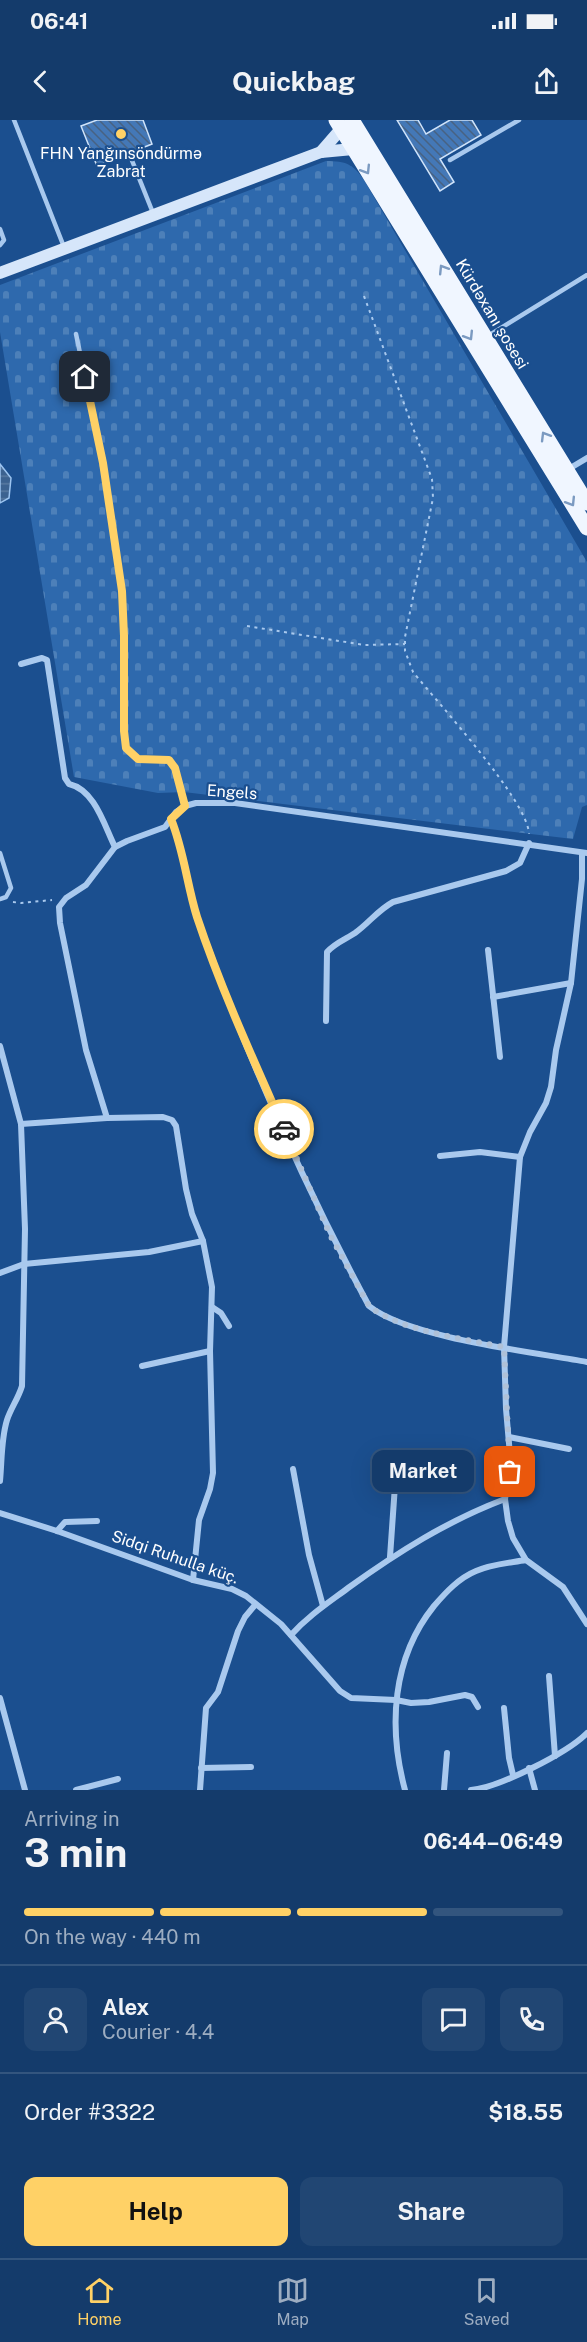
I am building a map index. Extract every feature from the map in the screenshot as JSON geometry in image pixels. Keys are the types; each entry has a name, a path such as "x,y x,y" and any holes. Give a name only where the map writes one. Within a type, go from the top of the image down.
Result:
{"main road":[{"path":"347,122 587,528"},
{"name":"Kürdəxanı şosesi","path":"360,146 485,338 587,503"}],"street":[{"path":"321,152 347,122"},
{"path":"0,273 321,152 360,146"},
{"path":"566,470 587,458"},
{"path":"21,664 42,658 47,660 65,778 69,784 78,786 89,796 115,847"},
{"name":"Engels","path":"63,902 86,885 115,847 165,827 185,806 196,803 235,803 530,843 585,853"},
{"path":"171,819 181,848 197,917 232,1011 330,1235 369,1306 379,1314 420,1328 504,1347 587,1362"},
{"path":"326,1021 327,952 331,947 357,932 393,902 506,871 520,863 530,843"},
{"path":"585,853 571,983 549,1095 520,1157 504,1347 510,1472 505,1499 513,1538 526,1560 563,1587 587,1624"},
{"path":"63,902 58,913 60,923 86,1050 107,1118"},
{"path":"488,950 500,1057"},
{"path":"493,997 571,983"},
{"path":"0,1047 21,1124 24,1264 21,1386 18,1401 8,1418 4,1431 0,1481"},
{"path":"21,1124 163,1117 172,1120 176,1126 192,1214 203,1241 210,1268 212,1307 210,1351 213,1473 200,1520 193,1580"},
{"path":"440,1156 480,1152 520,1157"},
{"path":"0,1273 24,1264 148,1252 203,1241"},
{"path":"212,1307 221,1313 229,1326"},
{"path":"142,1366 210,1351"},
{"path":"508,1437 569,1449"},
{"path":"292,1469 309,1555 323,1606"},
{"path":"390,1557 396,1471"},
{"path":"291,1635 304,1619 390,1557 468,1513 505,1499"},
{"name":"Sidqi Ruhulla küç.","path":"0,1513 193,1580 232,1589 246,1596 281,1624 340,1691 351,1698 411,1703 465,1695 472,1697 478,1707"},
{"path":"57,1531 65,1522 97,1521"},
{"path":"405,1790 397,1752 396,1700 406,1655 420,1623 445,1593 474,1571 493,1565 526,1560"},
{"path":"200,1790 206,1708 218,1692 238,1632 245,1617 255,1605"},
{"path":"549,1676 555,1756"},
{"path":"0,1698 25,1790"},
{"path":"504,1708 513,1775"},
{"path":"471,1790 477,1790 555,1756 587,1733"},
{"path":"444,1790 447,1753"},
{"path":"201,1768 251,1767"},
{"path":"530,1768 535,1790"},
{"path":"76,1790 118,1779"}],"lane":[{"path":"14,120 65,249"},
{"path":"450,160 519,120"},
{"path":"131,158 153,215"},
{"path":"0,229 4,240 0,245"},
{"path":"485,338 587,275"},
{"path":"76,334 103,463 122,591 126,748 138,759 169,760 175,768 185,806"},
{"path":"0,853 11,888 3,898"}],"path":[{"path":"364,296 432,479 433,498 405,651 413,672 515,798 529,825 530,843"},
{"path":"247,626 364,645 405,644"},
{"path":"3,898 16,903 46,900 63,902"}],"green space":[{"path":"326,161 348,164 364,180 587,562 587,805 582,807 573,839 184,792 158,793 74,777 0,332 0,285"}],"shaded area":[{"path":"0,464 11,478 9,498 0,503"}],"building":[{"path":"97,120 143,120 152,144 97,166 81,126"},
{"path":"397,120 418,120 426,134 450,120 472,120 481,135 440,159 454,182 440,191"}],"way so far":[{"path":"284,1129 330,1235 369,1306 379,1314 403,1323 504,1347 510,1472"}],"place":[{"name":"FHN Yanğınsöndürmə Zabrat","path":"121,134"},
{"name":"Market","path":"510,1472"}],"route":[{"path":"85,377 103,463 122,591 126,748 138,759 169,760 175,768 185,806 171,819 181,848 197,917 232,1011 284,1129"}]}
